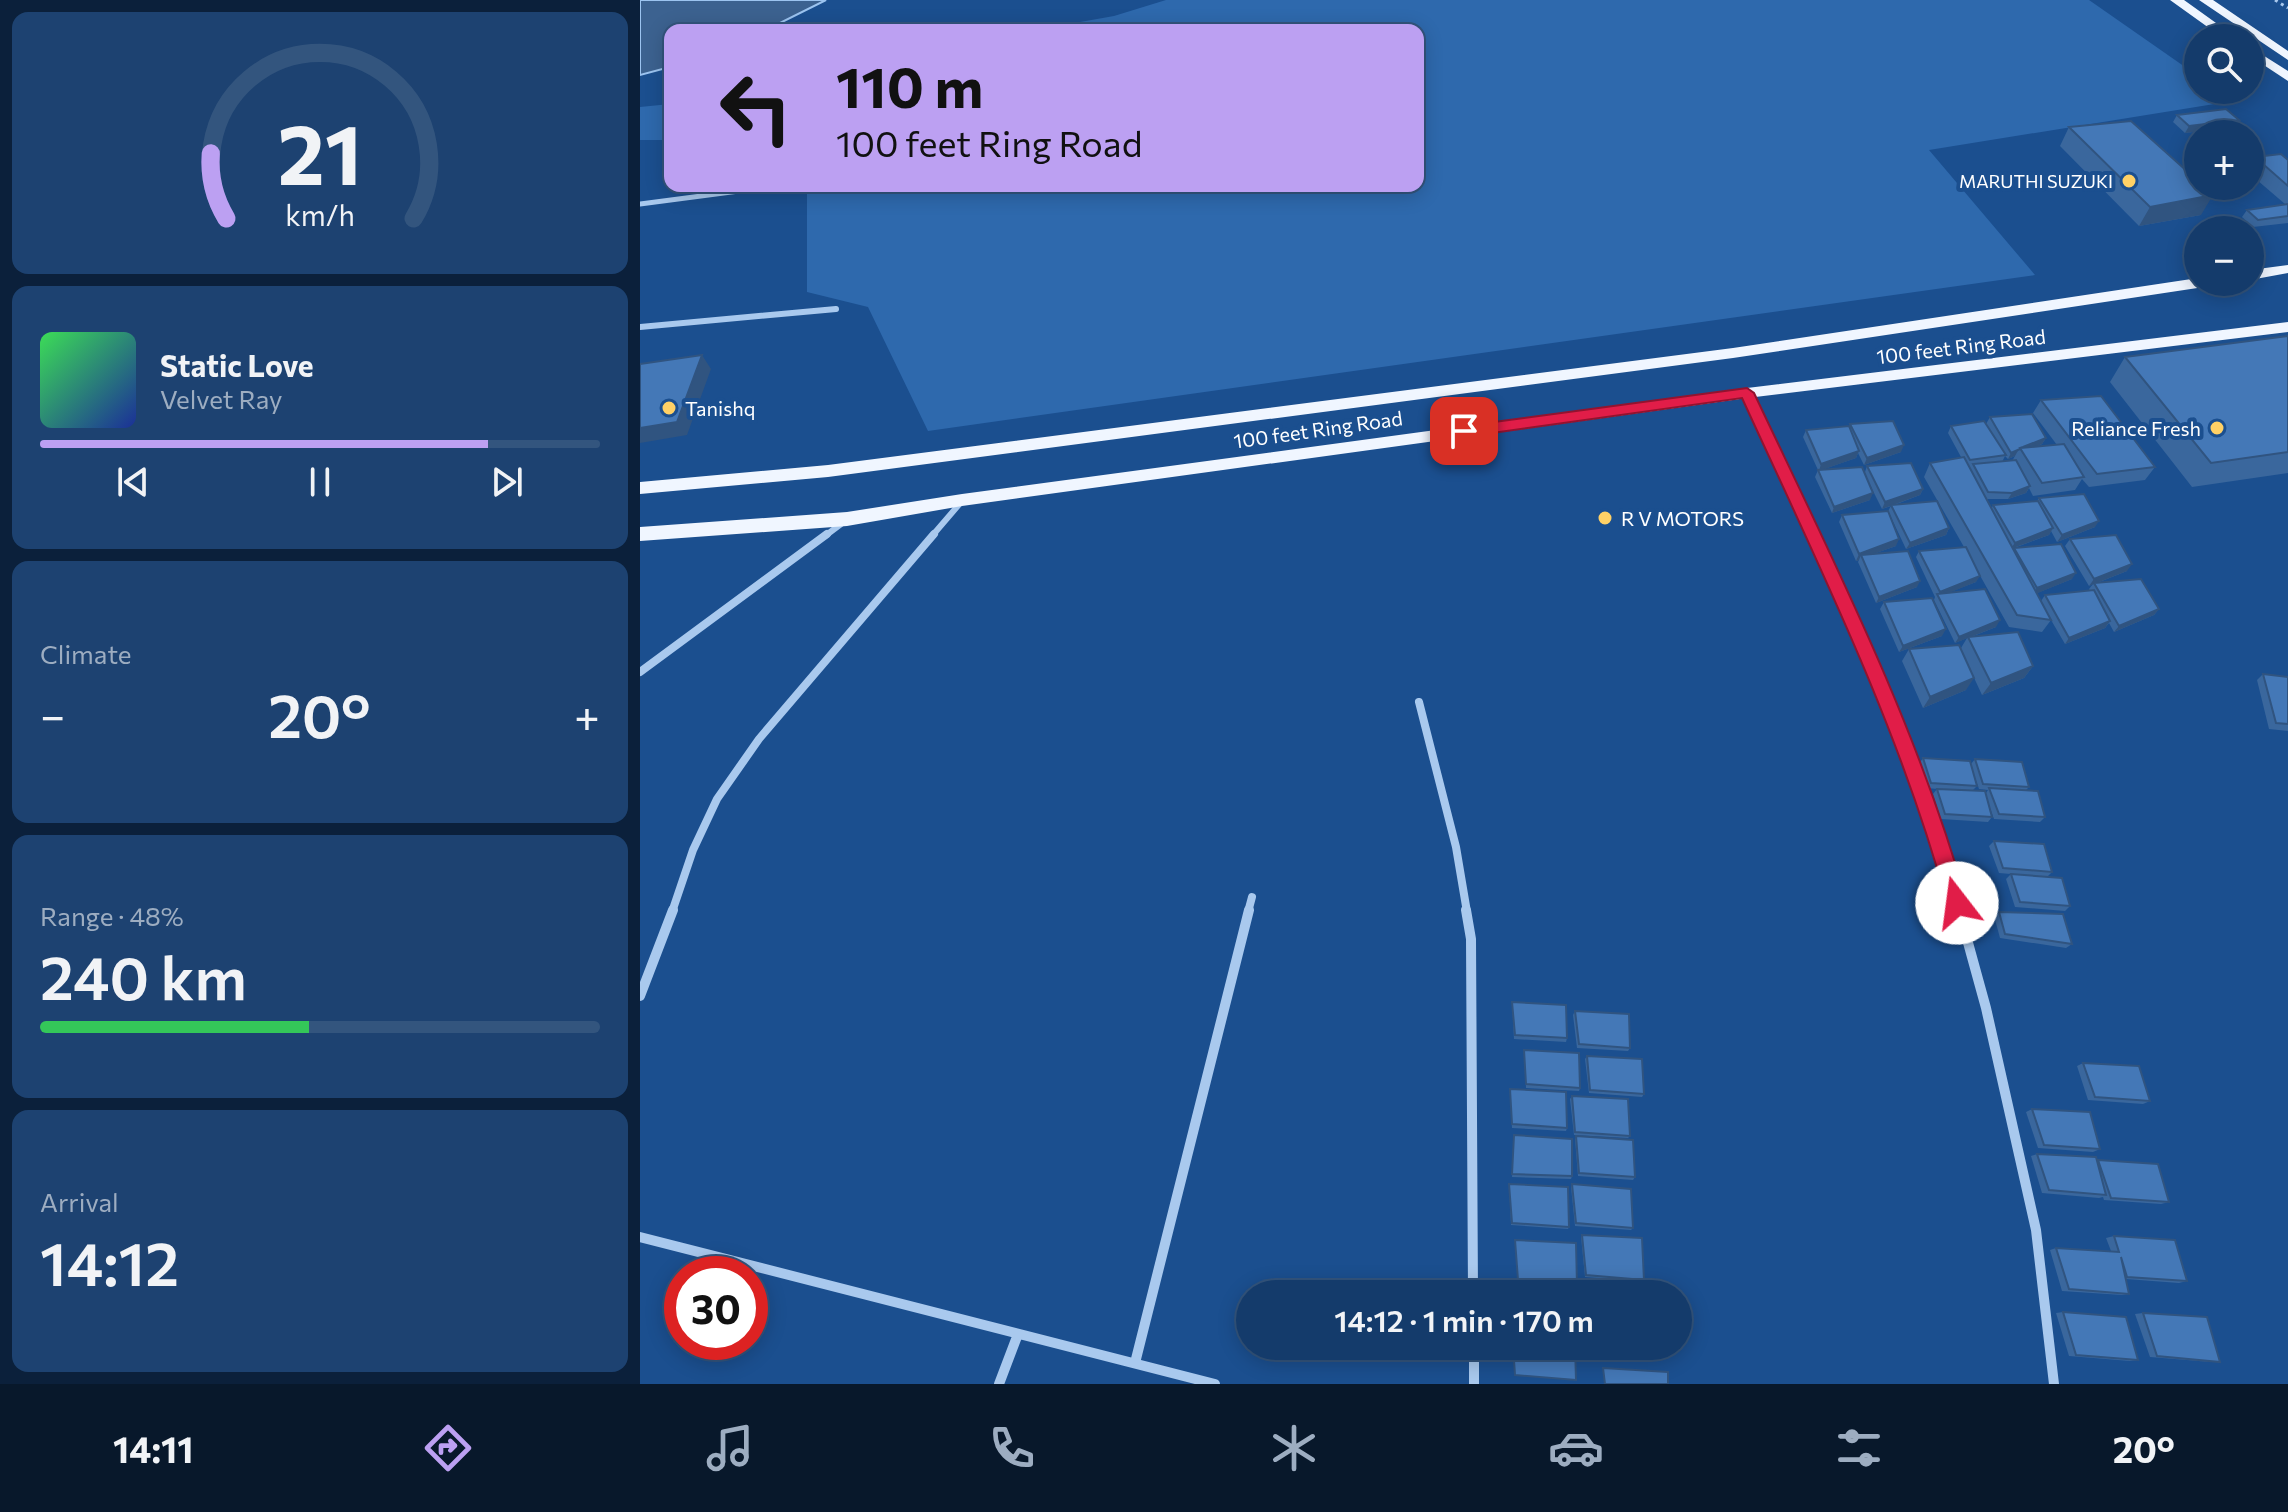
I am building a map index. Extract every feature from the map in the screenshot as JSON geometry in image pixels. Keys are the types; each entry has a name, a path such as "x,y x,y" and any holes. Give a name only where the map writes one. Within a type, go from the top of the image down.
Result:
{"main road":[{"path":"2176,0 2211,24"},
{"path":"2205,0 2288,56"},
{"path":"2264,61 2288,77"},
{"path":"2264,273 2288,269"},
{"name":"100 feet Ring Road","path":"640,488 828,471 1733,353 2184,285"},
{"name":"100 feet Ring Road","path":"640,534 847,519 962,500 1747,393 2288,327"}],"street":[{"path":"640,204 731,192"},
{"path":"640,327 836,309"},
{"path":"1747,393 1877,674 1943,851 1986,1008 2036,1230 2054,1384"},
{"path":"640,996 660,949 693,850 717,799 759,739 962,500"},
{"path":"640,672 847,519"},
{"path":"1419,702 1456,847 1471,939 1473,1280"},
{"path":"1135,1363 1252,897"},
{"path":"640,1237 1215,1384"},
{"path":"999,1384 1018,1334"},
{"path":"1474,1360 1474,1384"}],"path":[{"path":"2275,0 2288,8"}],"shaded area":[{"path":"640,0 826,0 778,24 664,24 664,69 640,75"},
{"path":"1166,0 2089,0 2184,66 2184,104 2214,104 1929,150 2035,275 928,431 868,307 807,292 807,192 1424,192 1424,24 1069,24 1114,16"},
{"path":"664,105 664,140 640,140 640,107"}],"building":[{"path":"2226,109 2239,120 2184,121 2177,115"},
{"path":"2131,121 2184,168 2184,200 2187,200 2150,207 2069,127"},
{"path":"2281,154 2288,160 2288,186 2264,165 2264,156"},
{"path":"2288,204 2288,216 2264,219 2264,216 2254,216 2247,210"},
{"name":"Reliance Fresh","path":"2288,336 2288,452 2211,463 2125,357"},
{"name":"Tanishq","path":"702,355 677,422 640,428 640,364"},
{"path":"2101,396 2155,467 2097,474 2041,400"},
{"path":"2032,414 2046,438 2011,453 1990,417"},
{"path":"1893,421 1904,445 1867,458 1850,424"},
{"path":"1984,421 2006,455 1970,460 1951,426"},
{"path":"1849,426 1859,451 1821,464 1806,430"},
{"path":"2064,444 2084,477 2042,483 2020,448"},
{"path":"1964,457 2051,620 2017,615 1930,463"},
{"path":"2016,460 2030,486 2012,493 1988,492 1973,464"},
{"path":"1911,463 1923,489 1885,502 1867,466"},
{"path":"1862,467 1873,493 1834,507 1818,470"},
{"path":"2084,494 2099,521 2062,535 2039,498"},
{"path":"1937,501 1949,528 1910,543 1891,505"},
{"path":"2038,501 2053,528 2015,543 1993,505"},
{"path":"1888,511 1899,539 1859,554 1842,515"},
{"path":"2116,535 2132,564 2094,579 2070,539"},
{"path":"2061,544 2076,573 2037,588 2014,548"},
{"path":"1966,547 1980,576 1940,592 1919,551"},
{"path":"1908,551 1920,581 1879,597 1861,555"},
{"path":"2141,579 2159,609 2119,626 2094,583"},
{"path":"1985,589 2000,620 1959,637 1937,594"},
{"path":"2094,590 2110,621 2069,638 2045,595"},
{"path":"1932,598 1946,629 1903,646 1884,602"},
{"path":"2018,632 2033,666 1991,683 1968,637"},
{"path":"1959,645 1974,678 1930,697 1909,649"},
{"path":"2263,674 2288,677 2288,724 2276,723"},
{"path":"1923,758 1970,761 1977,786 1931,783"},
{"path":"1975,759 2022,762 2029,787 1983,784"},
{"path":"1989,788 2038,791 2045,817 1999,814"},
{"path":"1937,789 1985,791 1992,817 1945,814"},
{"path":"1994,841 2044,844 2052,872 2003,868"},
{"path":"2011,874 2062,878 2070,906 2020,902"},
{"path":"1999,912 2063,914 2072,944 2005,934"},
{"path":"1512,1002 1566,1005 1567,1038 1515,1035"},
{"path":"1575,1011 1629,1014 1630,1048 1579,1044"},
{"path":"1524,1050 1579,1053 1580,1088 1526,1084"},
{"path":"1587,1056 1642,1059 1644,1094 1590,1090"},
{"path":"2083,1063 2139,1066 2150,1101 2095,1097"},
{"path":"1510,1089 1566,1092 1567,1128 1512,1124"},
{"path":"1572,1096 1628,1099 1630,1136 1575,1132"},
{"path":"2032,1109 2090,1112 2100,1149 2044,1145"},
{"path":"1514,1135 1572,1139 1572,1176 1512,1174"},
{"path":"1576,1136 1633,1140 1635,1177 1579,1173"},
{"path":"2037,1154 2096,1157 2106,1195 2049,1190"},
{"path":"2098,1160 2158,1164 2169,1202 2111,1198"},
{"path":"1509,1184 1568,1187 1569,1227 1512,1223"},
{"path":"1572,1184 1631,1189 1633,1228 1576,1223"},
{"path":"1582,1235 1642,1238 1644,1280 1586,1275"},
{"path":"2114,1236 2175,1240 2187,1281 2127,1277 2121,1257 2129,1294 2069,1289 2056,1248 2119,1252"},
{"path":"1515,1240 1576,1243 1577,1280 1518,1280"},
{"path":"2063,1312 2126,1317 2138,1360 2076,1355"},
{"path":"2143,1313 2207,1317 2220,1362 2157,1356"},
{"path":"1514,1360 1575,1360 1576,1380 1515,1375"},
{"path":"1603,1368 1668,1372 1668,1384 1605,1384"}],"place":[{"name":"MARUTHI SUZUKI","path":"2129,181"},
{"name":"Tanishq","path":"669,408"},
{"name":"Reliance Fresh","path":"2217,428"},
{"name":"R V MOTORS","path":"1605,518"}],"route":[{"path":"1464,431 1747,393 1877,674 1943,851 1957,903"}]}
